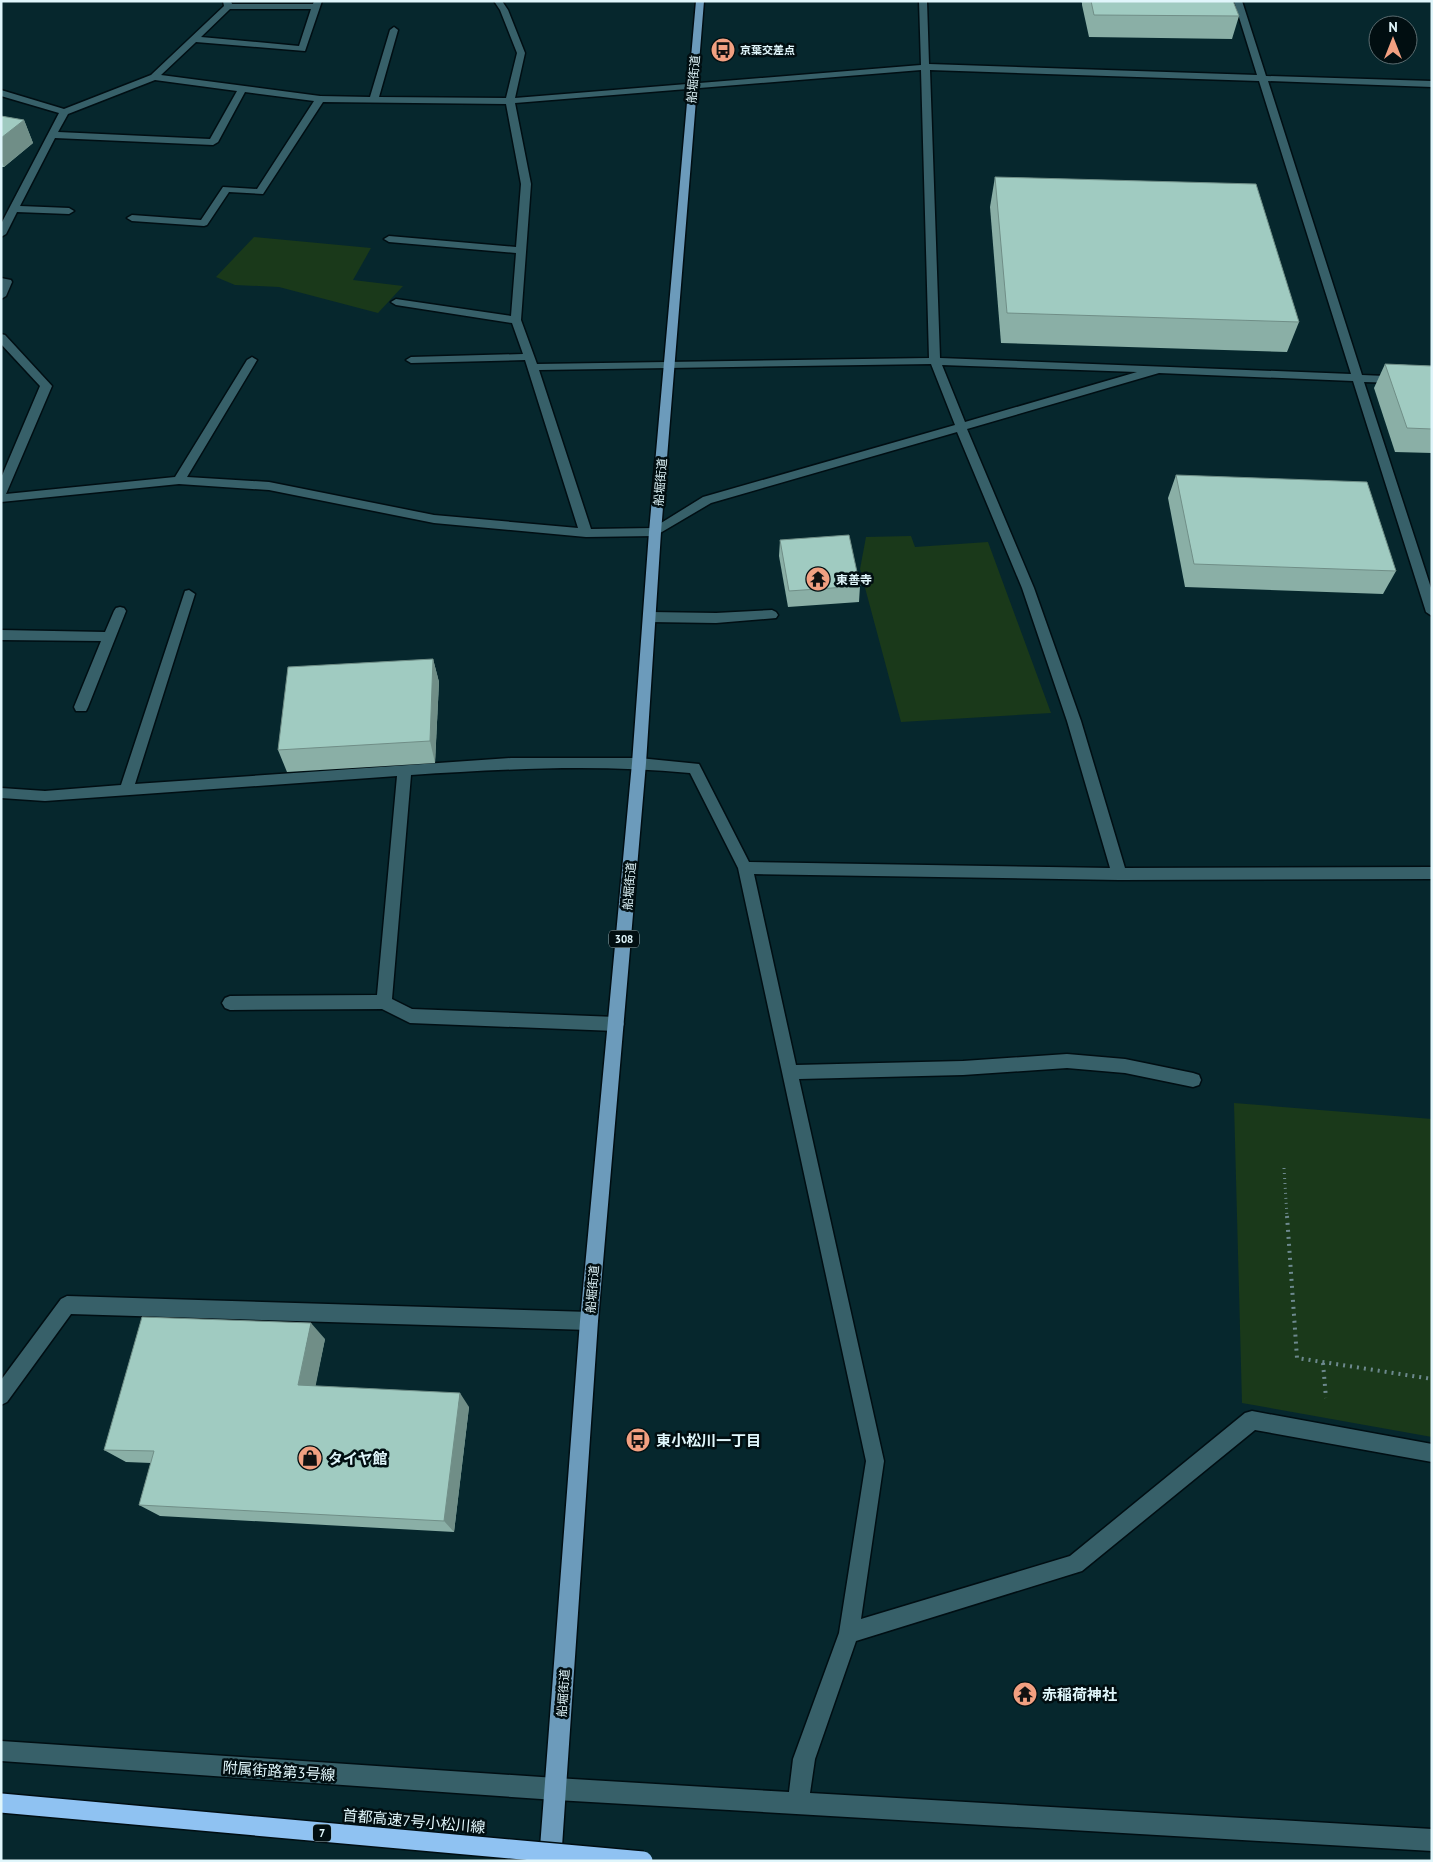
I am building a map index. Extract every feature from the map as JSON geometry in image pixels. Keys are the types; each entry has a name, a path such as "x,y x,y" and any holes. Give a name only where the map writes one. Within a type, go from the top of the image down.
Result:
{"highway":[{"name":"首都高速7号小松川線","path":"1,1802 643,1861"}],"main road":[{"name":"船堀街道","path":"550,1861 589,1321 639,763 700,1"}],"street":[{"path":"498,1 504,10 521,53 510,101 526,184 516,320 586,533"},
{"path":"924,1 936,361 961,428 1028,588 1074,721 1119,874"},
{"path":"1238,1 1432,612"},
{"path":"1,93 64,112 154,77 228,4 317,4 302,49 194,39"},
{"path":"374,100 394,30"},
{"path":"154,77 320,99 510,101 692,88 926,67 1432,84"},
{"path":"52,135 213,142 242,89"},
{"path":"132,218 204,223 226,189 260,192 320,99"},
{"path":"1,234 64,112"},
{"path":"14,209 69,211"},
{"path":"389,239 522,250"},
{"path":"1,281 7,282 1,296"},
{"path":"396,302 516,320"},
{"path":"1,337 46,386 1,492"},
{"path":"179,480 252,360"},
{"path":"411,360 671,364 936,361 1432,381"},
{"path":"1,498 179,480 269,486 434,520 586,533 656,532 707,500 1158,370"},
{"path":"126,791 189,594"},
{"path":"80,707 120,611"},
{"path":"650,617 716,618 772,615"},
{"path":"1,635 109,637"},
{"path":"1,793 46,796 511,763 639,763 694,768 745,868 875,1461 849,1634 804,1759 798,1803"},
{"path":"384,1002 404,771"},
{"path":"745,868 1119,874 1432,873"},
{"path":"230,1003 384,1002 410,1016 616,1024"},
{"path":"790,1072 962,1068 1067,1061 1125,1066 1193,1080"},
{"path":"1,1396 67,1305 589,1321"},
{"path":"849,1634 1075,1564 1252,1420 1432,1453"},
{"name":"附属街路第3号線","path":"1,1752 556,1790 1432,1840"}],"path":[{"path":"1284,1168 1297,1358 1432,1379"}],"green space":[{"path":"254,237 371,248 353,280 403,286 378,313 279,287 235,285 216,277"},
{"path":"911,536 915,547 988,542 1051,713 901,722 860,569 866,537"},
{"path":"1234,1103 1432,1119 1432,1437 1242,1403"}],"building":[{"path":"1091,1 1233,1 1239,16 1094,15"},
{"path":"1,116 24,120 1,138"},
{"path":"995,177 1256,184 1299,322 1007,313"},
{"path":"1385,364 1432,366 1432,429 1407,428"},
{"path":"1176,475 1367,482 1396,571 1194,564"},
{"path":"849,535 860,586 789,591 780,540"},
{"path":"433,659 430,741 278,750 288,667"},
{"path":"142,1317 311,1323 298,1385 460,1393 444,1521 139,1505 154,1451 104,1450"}],"place":[{"name":"京葉交差点","path":"723,50"},
{"name":"東善寺","path":"818,579"},
{"name":"東小松川一丁目","path":"638,1440"},
{"name":"タイヤ館","path":"310,1458"},
{"name":"赤稲荷神社","path":"1025,1694"}]}
